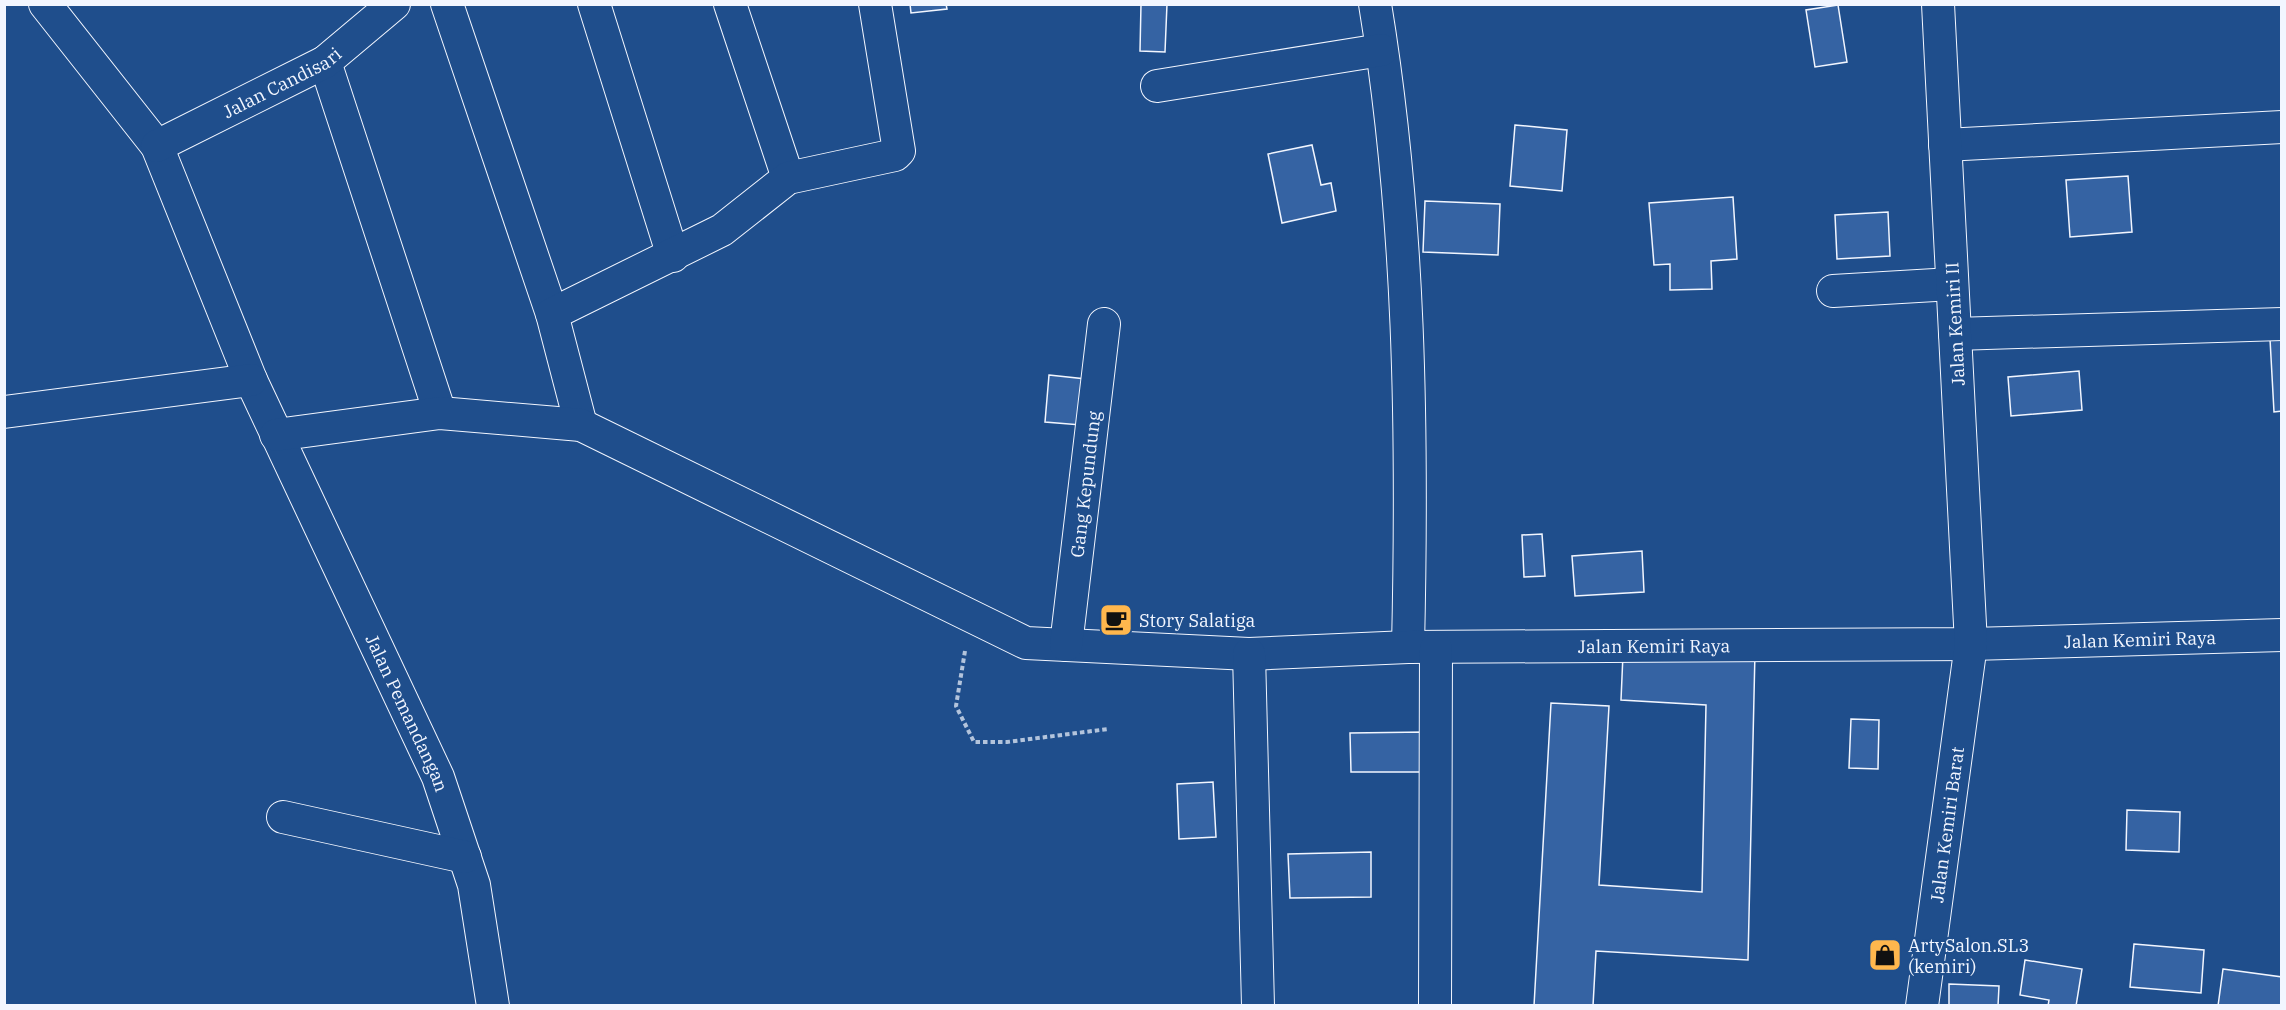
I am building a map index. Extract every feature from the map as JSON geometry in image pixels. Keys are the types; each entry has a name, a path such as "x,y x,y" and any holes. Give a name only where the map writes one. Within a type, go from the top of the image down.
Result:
{"street":[{"name":"Jalan Pemandangan","path":"45,4 157,146 251,380 438,777 474,885 493,1005"},
{"name":"Jalan Candisari","path":"157,146 325,62 394,4"},
{"path":"447,4 552,314 581,425"},
{"path":"594,4 673,256"},
{"path":"730,4 788,178"},
{"path":"552,314 722,230 788,178 895,155 899,151 874,4"},
{"path":"1375,4 1403,236 1412,479 1422,648 1435,1005"},
{"name":"Jalan Kemiri II","path":"1938,4 1971,644"},
{"path":"1157,86 1381,50"},
{"path":"325,62 440,413"},
{"path":"1946,145 2282,127"},
{"path":"1833,291 1952,284"},
{"name":"Gang Kepundung","path":"1065,645 1104,324"},
{"path":"1955,334 2282,324"},
{"path":"4,412 251,380"},
{"path":"276,435 440,413 581,425 970,617"},
{"name":"Jalan Kemiri Raya","path":"970,617 1026,644 1249,654 1422,648 1971,644 2282,635"},
{"name":"Jalan Kemiri Barat","path":"1922,1005 1971,644"},
{"path":"1249,654 1258,1005"},
{"path":"283,817 465,857"}],"path":[{"path":"970,617 956,706 974,742 1007,742 1108,729"}],"building":[{"path":"910,4 946,4 947,9 911,13"},
{"path":"1141,4 1167,4 1165,52 1140,51"},
{"path":"1838,5 1847,62 1815,67 1806,10"},
{"path":"1515,125 1567,130 1562,191 1510,186"},
{"path":"1312,145 1321,185 1331,183 1336,211 1282,223 1268,154"},
{"path":"2128,176 2132,232 2070,237 2066,180"},
{"path":"1733,197 1737,259 1711,261 1712,289 1670,290 1670,264 1654,265 1649,203"},
{"path":"1425,201 1500,204 1498,255 1423,252"},
{"path":"1888,212 1890,256 1837,259 1835,215"},
{"path":"2270,339 2282,339 2282,411 2274,412"},
{"path":"2079,371 2082,410 2011,416 2008,377"},
{"path":"1049,375 1086,379 1081,425 1045,422"},
{"path":"1542,534 1545,576 1524,577 1522,535"},
{"path":"1642,551 1644,592 1575,596 1572,556"},
{"path":"1755,652 1748,960 1596,951 1593,1006 1534,1006 1551,703 1609,706 1599,885 1702,892 1706,705 1621,700 1623,654"},
{"path":"1851,719 1879,720 1878,769 1849,768"},
{"path":"1425,732 1425,772 1351,772 1350,733"},
{"path":"1213,782 1216,837 1179,839 1177,784"},
{"path":"2127,810 2180,812 2179,852 2126,850"},
{"path":"1371,852 1371,897 1290,898 1288,854"},
{"path":"2134,944 2204,950 2201,993 2130,987"},
{"path":"2025,960 2082,969 2076,1006 2048,1006 2049,1000 2020,995"},
{"path":"2223,969 2282,977 2282,1006 2218,1006"},
{"path":"1949,984 1999,986 1998,1006 1949,1006"}],"place":[{"name":"Story Salatiga","path":"1116,620"},
{"name":"ArtySalon.SL3 (kemiri)","path":"1885,955"}]}
